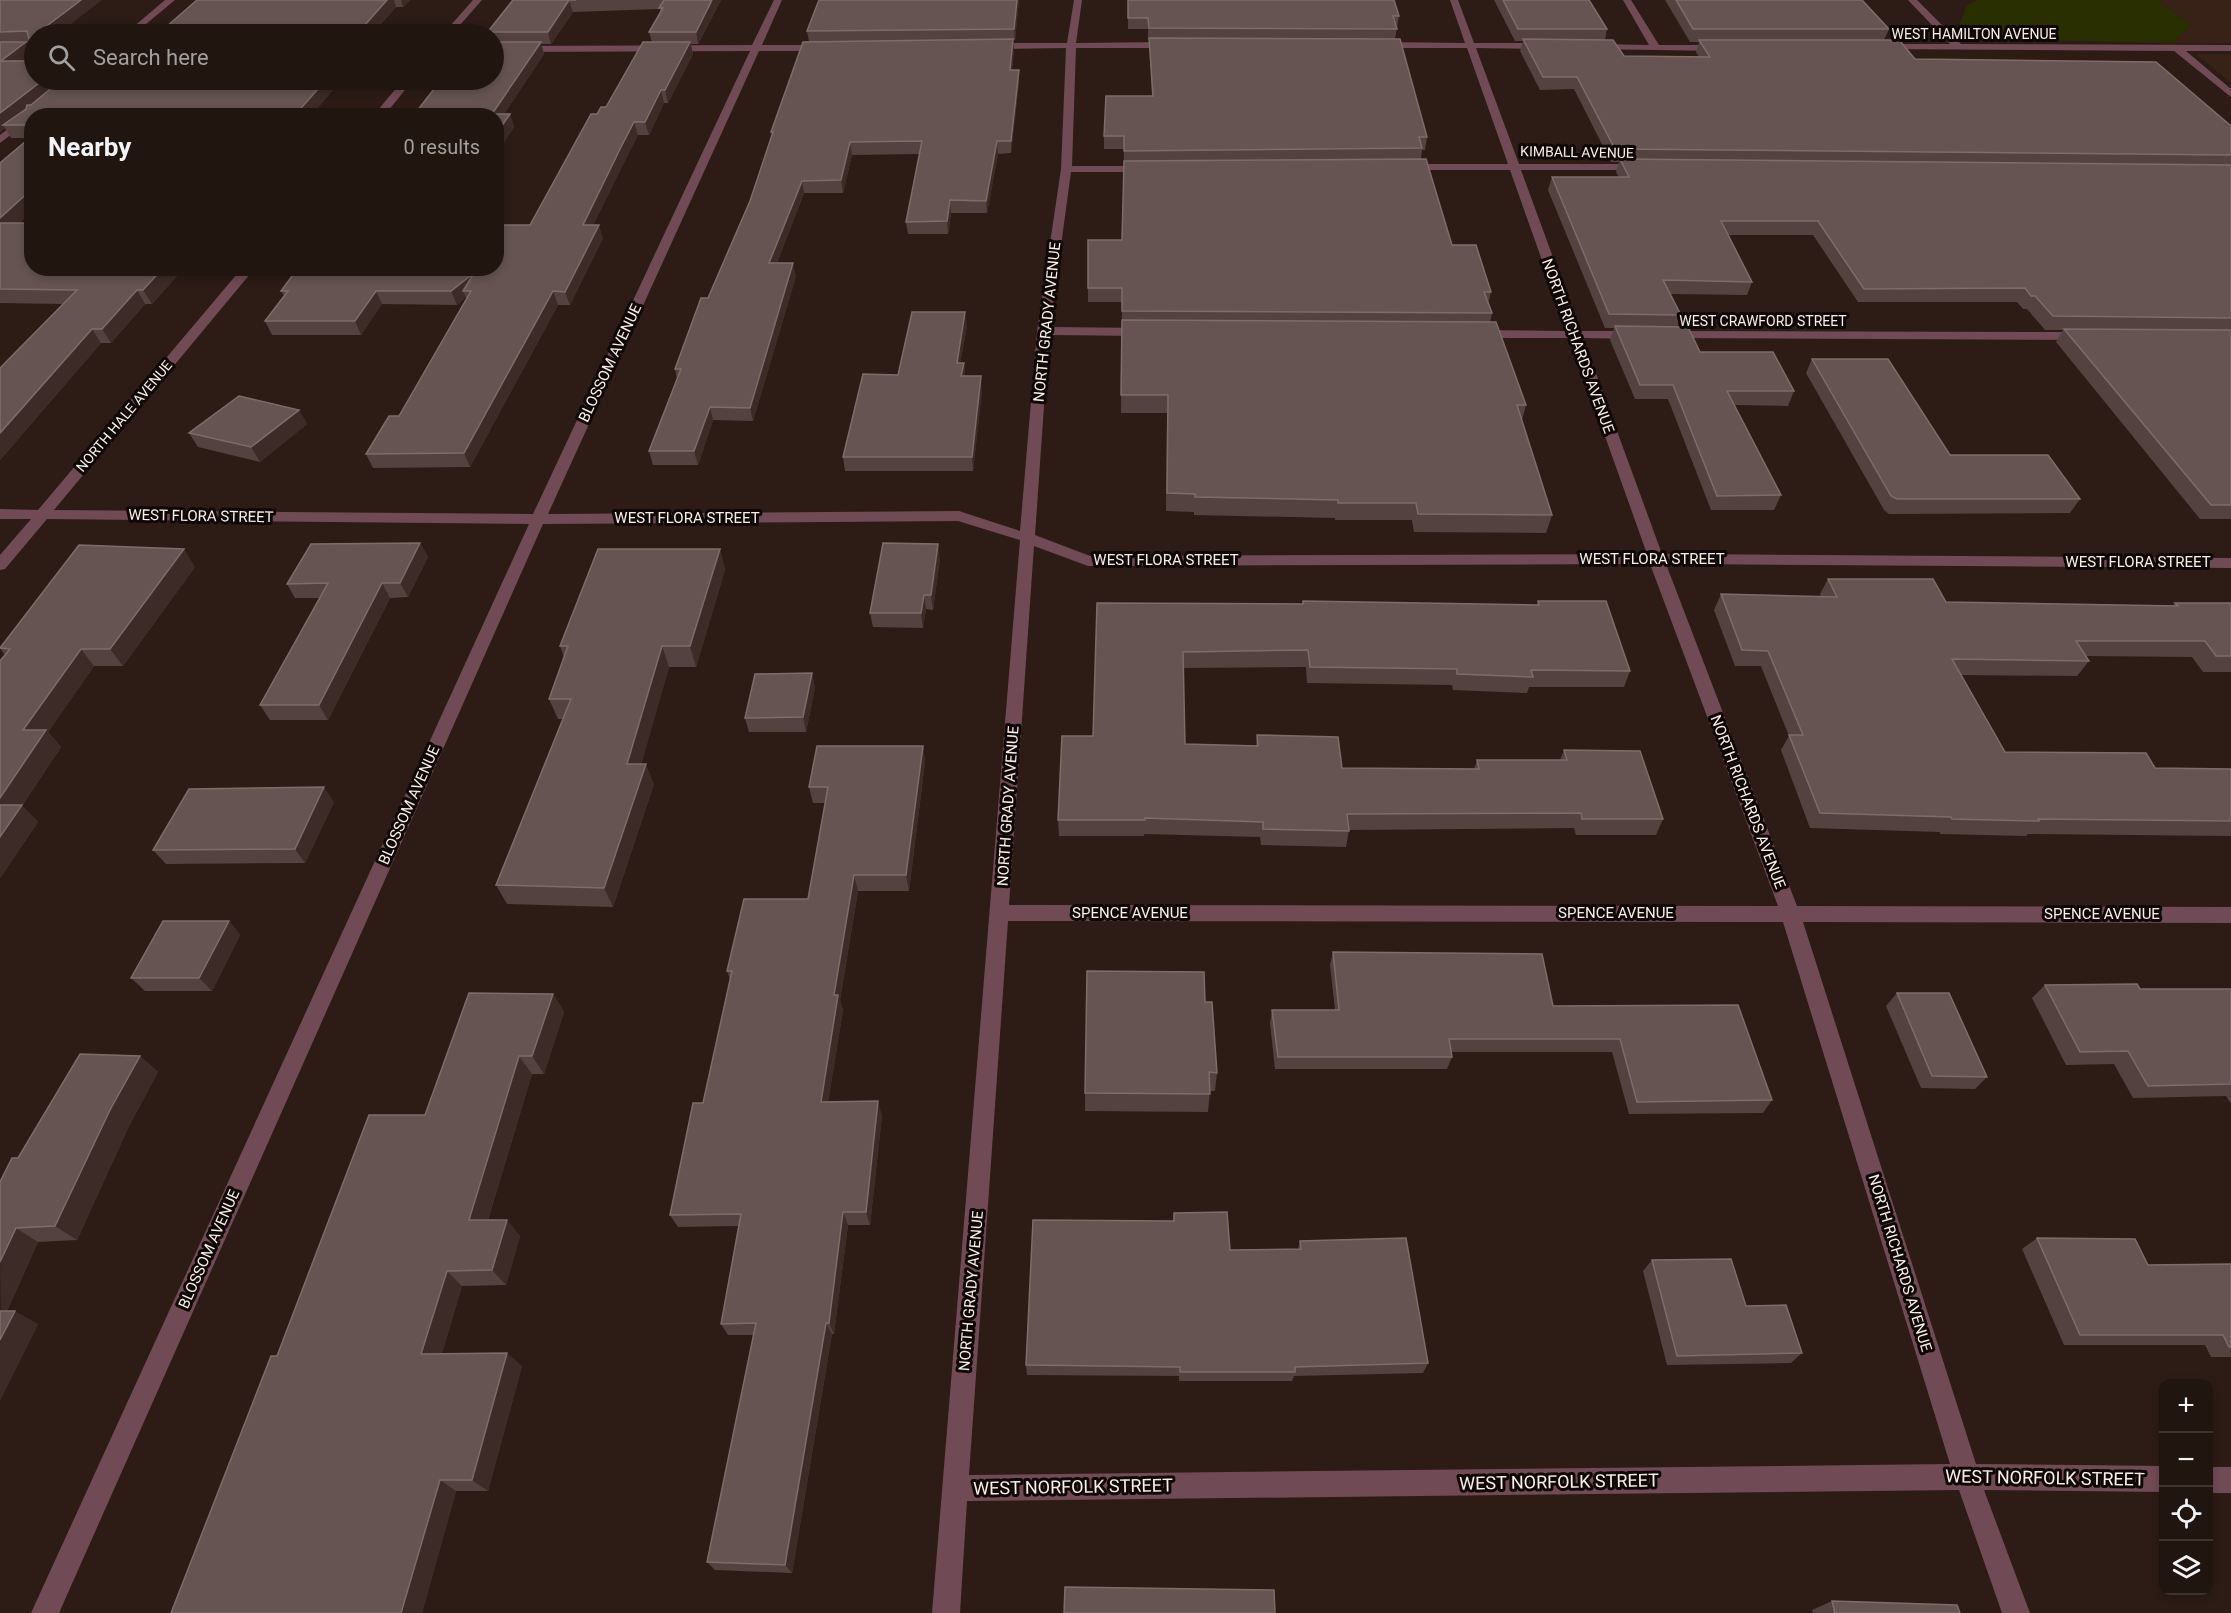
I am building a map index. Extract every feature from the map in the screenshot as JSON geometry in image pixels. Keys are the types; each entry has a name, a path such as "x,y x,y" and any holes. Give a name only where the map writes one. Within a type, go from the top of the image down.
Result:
{"street":[{"path":"141,24 171,0"},
{"path":"456,24 478,0"},
{"name":"BLOSSOM AVENUE","path":"45,1613 538,519 777,0"},
{"name":"NORTH GRADY AVENUE","path":"946,1613 1043,331 1066,169 1071,45 1078,0"},
{"name":"NORTH RICHARDS AVENUE","path":"1454,0 1656,559 1790,913 1967,1477 2016,1613"},
{"path":"1627,0 1656,48"},
{"path":"1912,0 1957,46"},
{"path":"977,46 1189,45"},
{"path":"1365,45 1552,46"},
{"path":"1587,47 1725,48"},
{"name":"WEST HAMILTON AVENUE","path":"1876,47 2231,48"},
{"path":"504,49 836,48"},
{"path":"2177,48 2231,94"},
{"path":"0,49 24,49"},
{"path":"385,108 400,90"},
{"path":"0,140 24,121"},
{"name":"KIMBALL AVENUE","path":"1396,167 1658,167"},
{"path":"1066,169 1161,168"},
{"name":"NORTH HALE AVENUE","path":"0,565 242,276"},
{"path":"1043,331 1161,332"},
{"name":"WEST CRAWFORD STREET","path":"1468,334 2100,336"},
{"name":"WEST FLORA STREET","path":"0,514 538,519 959,516 1028,538 1088,561 1656,559 2231,563"},
{"name":"SPENCE AVENUE","path":"1000,914 2231,915"},
{"name":"WEST NORFOLK STREET","path":"955,1488 1967,1477 2159,1479"},
{"path":"2213,1480 2231,1480"}],"shaded area":[{"path":"2157,0 2231,0 2231,43 2172,43 2191,25"},
{"path":"2196,54 2231,54 2231,83"}],"green space":[{"path":"1978,0 2157,0 2191,25 2172,43 2026,40 1958,29 1967,5"}],"building":[{"path":"0,0 81,0 49,24 24,24 24,31 0,32"},
{"path":"197,0 387,0 366,24 169,24"},
{"path":"513,0 569,0 548,32 504,32 504,24 494,24"},
{"path":"664,0 712,0 696,32 649,32 663,8 659,8"},
{"path":"819,0 1017,0 1014,29 807,31"},
{"path":"1128,0 1394,0 1399,16 1393,16 1397,29 1149,28 1148,18 1128,18"},
{"path":"1503,0 1589,0 1607,29 1518,29"},
{"path":"1676,0 1862,0 1889,29 1693,29"},
{"path":"1149,38 1400,39 1427,137 1419,137 1422,148 1124,151 1124,136 1104,136 1106,96 1153,96"},
{"path":"1013,39 1010,70 1019,70 1011,141 997,141 986,201 950,200 947,221 906,222 922,141 850,142 841,180 802,181 769,263 793,263 750,408 710,407 694,451 649,451 681,369 675,369 701,298 708,298 750,201 773,132 771,132 803,42"},
{"path":"1523,39 1613,40 1624,56 1710,57 1699,40 1899,40 1915,59 2156,62 2231,126 2231,155 1615,149 1577,77 1543,77"},
{"path":"0,42 24,42 1,61 24,61 24,90 30,90 0,113"},
{"path":"504,42 541,42 496,108 419,108 433,90 504,90"},
{"path":"643,42 690,42 645,122 634,122 621,147 583,225 599,225 565,292 553,291 464,453 366,454 389,416 399,416 471,291 463,291 472,276 504,276 504,225 530,225 591,114 597,114 601,107 606,107"},
{"path":"49,90 317,90 301,108 26,108 27,105 31,105"},
{"path":"24,110 24,125 3,125"},
{"path":"504,114 510,114 504,123"},
{"path":"24,143 24,196 0,218 0,163"},
{"path":"1426,159 1452,245 1476,245 1491,292 1484,292 1492,313 1122,311 1122,288 1088,288 1088,240 1122,240 1124,161"},
{"path":"1620,159 2231,165 2231,318 2053,316 2025,288 1864,289 1818,221 1721,221 1752,282 1663,280 1681,315 1609,314 1552,177 1629,177"},
{"path":"0,223 24,223 24,276 156,276 143,290 137,290 102,329 92,329 0,433 0,368 77,290 0,289"},
{"path":"292,276 470,276 451,291 376,291 355,321 265,321 288,291 281,291"},
{"path":"912,312 965,312 957,363 964,363 961,376 981,376 972,457 843,457 863,374 898,375"},
{"path":"1122,320 1496,322 1526,405 1517,405 1552,515 1418,514 1416,503 1338,503 1338,500 1195,497 1195,494 1167,493 1168,395 1121,395"},
{"path":"1615,326 1688,327 1700,352 1773,352 1794,391 1727,391 1781,495 1717,496 1673,385 1640,385"},
{"path":"2064,329 2231,330 2231,505 2211,505"},
{"path":"1812,359 1888,359 1950,455 2048,455 2080,499 1897,499 1891,496"},
{"path":"239,396 299,410 251,447 189,433"},
{"path":"420,543 400,583 382,583 319,705 260,705 328,583 287,584 311,544"},
{"path":"883,543 938,544 931,595 924,595 921,613 870,613"},
{"path":"79,545 184,549 110,649 81,649 23,730 46,730 0,798 0,661 10,649 0,648"},
{"path":"598,549 720,549 690,646 662,646 627,764 646,764 604,888 496,885 571,699 549,699 568,646 560,646"},
{"path":"1828,579 1933,579 1946,602 2178,606 2175,603 2231,603 2231,656 2216,656 2205,641 2076,641 2089,661 1952,659 2005,752 2146,753 2155,768 2231,769 2231,821 2038,819 2039,821 1820,813 1789,735 1803,735 1768,651 1742,650 1721,594 1837,597"},
{"path":"1303,601 1539,605 1538,601 1606,601 1630,671 1531,670 1533,677 1457,674 1457,669 1310,667 1308,650 1183,652 1185,744 1258,746 1257,735 1338,737 1342,768 1479,769 1477,760 1567,760 1564,750 1640,751 1663,819 1582,819 1581,813 1347,814 1349,831 1263,829 1263,822 1145,818 1145,820 1058,820 1062,736 1093,736 1097,603 1303,604"},
{"path":"812,673 803,717 745,718 755,674"},
{"path":"817,746 923,746 906,875 854,875 834,995 838,995 821,1102 878,1101 866,1212 843,1212 829,1323 826,1323 785,1565 707,1562 756,1323 721,1324 741,1214 670,1215 693,1103 703,1103 732,971 727,971 744,899 808,899 828,787 809,787"},
{"path":"324,787 295,849 153,850 189,789"},
{"path":"0,805 22,805 0,837"},
{"path":"163,921 229,921 199,978 131,978"},
{"path":"1333,952 1542,954 1553,1006 1738,1005 1772,1100 1637,1102 1620,1039 1449,1039 1452,1057 1278,1057 1272,1010 1339,1010"},
{"path":"1087,971 1204,972 1205,1002 1212,1002 1217,1073 1209,1072 1210,1094 1085,1093"},
{"path":"2137,984 2140,989 2231,989 2231,1084 2148,1086 2128,1051 2080,1052 2045,985"},
{"path":"469,993 553,994 532,1056 519,1056 469,1220 507,1220 492,1270 447,1271 421,1354 507,1353 472,1480 440,1480 401,1613 171,1613 271,1356 277,1356 369,1115 425,1115"},
{"path":"1897,993 1949,993 1987,1077 1932,1076"},
{"path":"80,1054 140,1056 110,1110 55,1226 16,1228 0,1262 0,1182 12,1158 18,1158"},
{"path":"1227,1212 1230,1250 1301,1249 1300,1241 1406,1238 1428,1363 1295,1367 1295,1372 1180,1372 1180,1367 1026,1365 1033,1220 1174,1221 1174,1213"},
{"path":"2037,1238 2135,1239 2148,1265 2231,1264 2231,1347 2223,1335 2080,1335"},
{"path":"1731,1259 1746,1306 1786,1305 1802,1353 1677,1356 1652,1260"},
{"path":"0,1311 15,1311 0,1340"},
{"path":"1065,1587 1274,1590 1275,1613 1064,1613"},
{"path":"1832,1601 1957,1605 1960,1613 1835,1613"}]}
